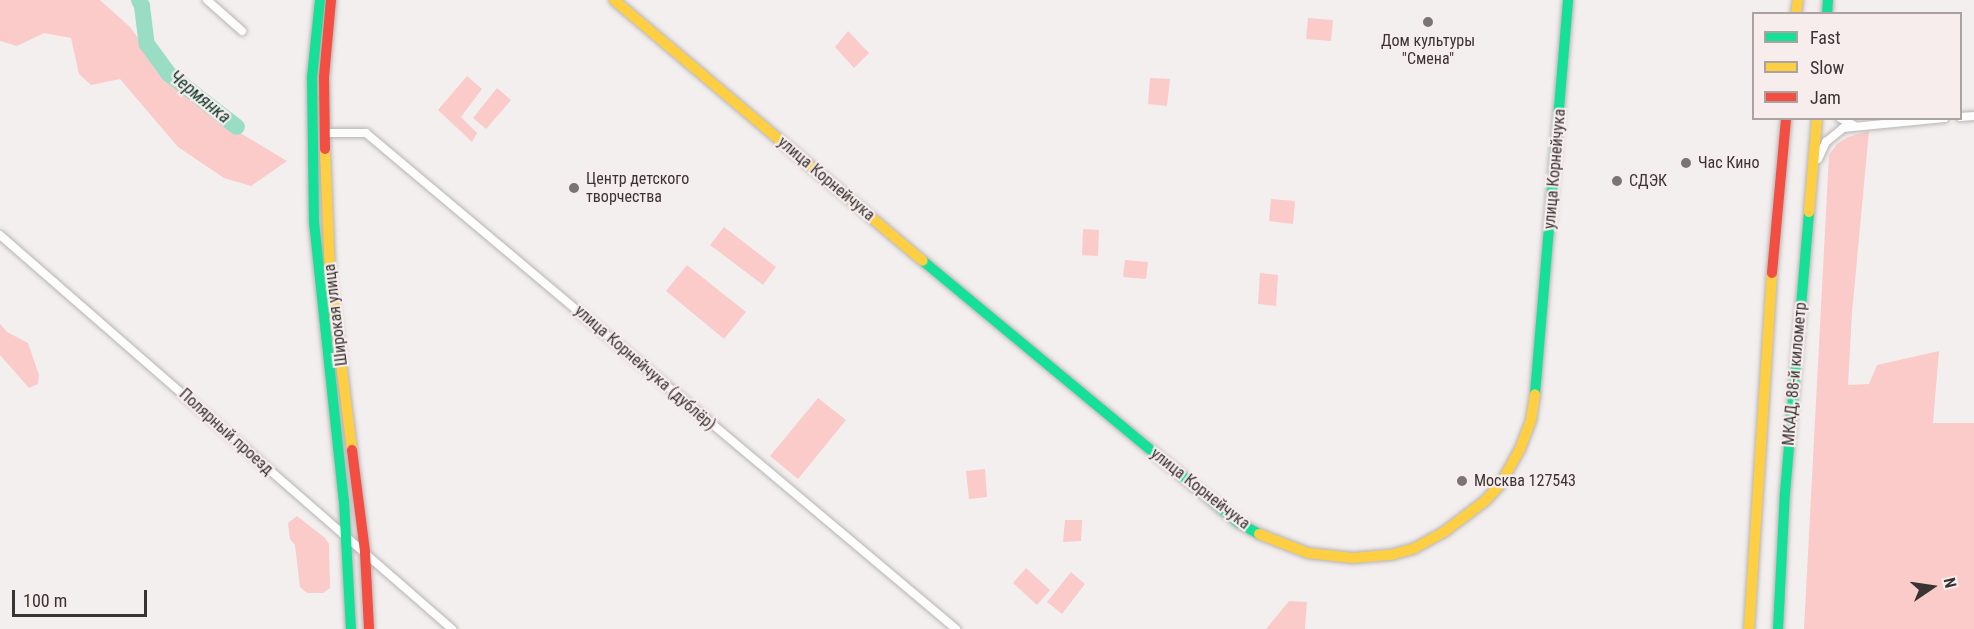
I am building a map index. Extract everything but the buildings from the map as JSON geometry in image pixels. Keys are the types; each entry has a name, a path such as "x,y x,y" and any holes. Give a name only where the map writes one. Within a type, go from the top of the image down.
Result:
{"main road":[{"name":"Широкая улица","path":"320,0 312,78 314,222 344,501 351,629"},
{"name":"Широкая улица","path":"331,0 324,78 330,275 364,552 369,629"},
{"name":"улица Корнейчука","path":"614,0 974,304 1239,523 1273,542 1308,553 1353,558 1390,555 1415,549 1444,532 1485,501 1500,485 1531,420 1539,365 1568,0"},
{"name":"МКАД, 88-й километр","path":"1749,629 1769,308 1786,120"},
{"name":"МКАД, 88-й километр","path":"1778,629 1785,493 1817,120"}],"street":[{"path":"207,0 242,32"},
{"path":"1843,120 1853,125"},
{"path":"1812,174 1826,142 1843,128 1853,125 1919,120"},
{"name":"улица Корнейчука (дублёр)","path":"325,133 366,133 956,629"},
{"name":"Полярный проезд","path":"0,235 452,629"}],"shaded area":[{"path":"0,0 100,0 130,27 169,80 227,125 287,161 251,186 224,178 178,147 120,79 91,85 79,74 71,38 44,33 17,46 0,41"},
{"path":"1308,18 1333,20 1331,41 1306,39"},
{"path":"848,31 869,53 854,68 835,47"},
{"path":"467,76 482,89 461,117 477,133 472,142 438,110"},
{"path":"1150,78 1170,79 1167,106 1148,104"},
{"path":"497,88 511,100 486,129 473,118"},
{"path":"1869,131 1852,313 1848,385 1869,384 1877,365 1939,351 1933,423 1974,423 1974,629 1804,629 1829,155 1837,144 1848,137"},
{"path":"1271,199 1295,201 1293,224 1269,221"},
{"path":"724,227 776,267 763,285 710,245"},
{"path":"1083,229 1099,230 1098,256 1082,255"},
{"path":"1125,260 1148,262 1146,279 1123,277"},
{"path":"687,265 746,312 724,339 666,291"},
{"path":"1260,273 1278,275 1276,306 1258,304"},
{"path":"0,324 7,332 28,343 39,375 38,384 29,388 0,355"},
{"path":"818,398 846,420 798,479 770,456"},
{"path":"985,469 987,497 969,499 966,471"},
{"path":"297,516 325,538 329,544 330,588 323,593 307,593 300,587 295,545 290,539 288,523"},
{"path":"1065,520 1082,520 1081,541 1063,542"},
{"path":"1026,568 1050,590 1037,605 1013,583"},
{"path":"1071,572 1085,584 1062,614 1047,602"},
{"path":"1289,601 1307,602 1305,629 1266,629"}],"waterway":[{"name":"Чермянка","path":"139,0 142,6 147,44 169,74 237,127"}],"traffic: fast":[{"path":"320,0 312,78 314,222 344,501 351,629"},
{"path":"1535,394 1568,0"},
{"path":"1827,12 1828,0"},
{"path":"1778,629 1785,493 1809,212"},
{"path":"923,261 1239,523 1259,534"}],"traffic: slow":[{"path":"614,0 923,261"},
{"path":"1796,12 1798,0"},
{"path":"1809,212 1817,120"},
{"path":"325,149 330,275 352,450"},
{"path":"1749,629 1772,273"},
{"path":"1259,534 1308,553 1353,558 1391,555 1415,548 1444,532 1485,501 1500,485 1520,449 1531,420 1535,394"}],"traffic: jam":[{"path":"325,149 324,77 331,0"},
{"path":"1772,273 1786,120"},
{"path":"352,450 365,552 369,629"}],"place":[{"name":"Дом культуры \"Смена\"","path":"1428,22"},
{"name":"Час Кино","path":"1686,163"},
{"name":"СДЭК","path":"1617,181"},
{"name":"Центр детского творчества","path":"574,188"},
{"name":"Москва 127543","path":"1462,481"}]}
